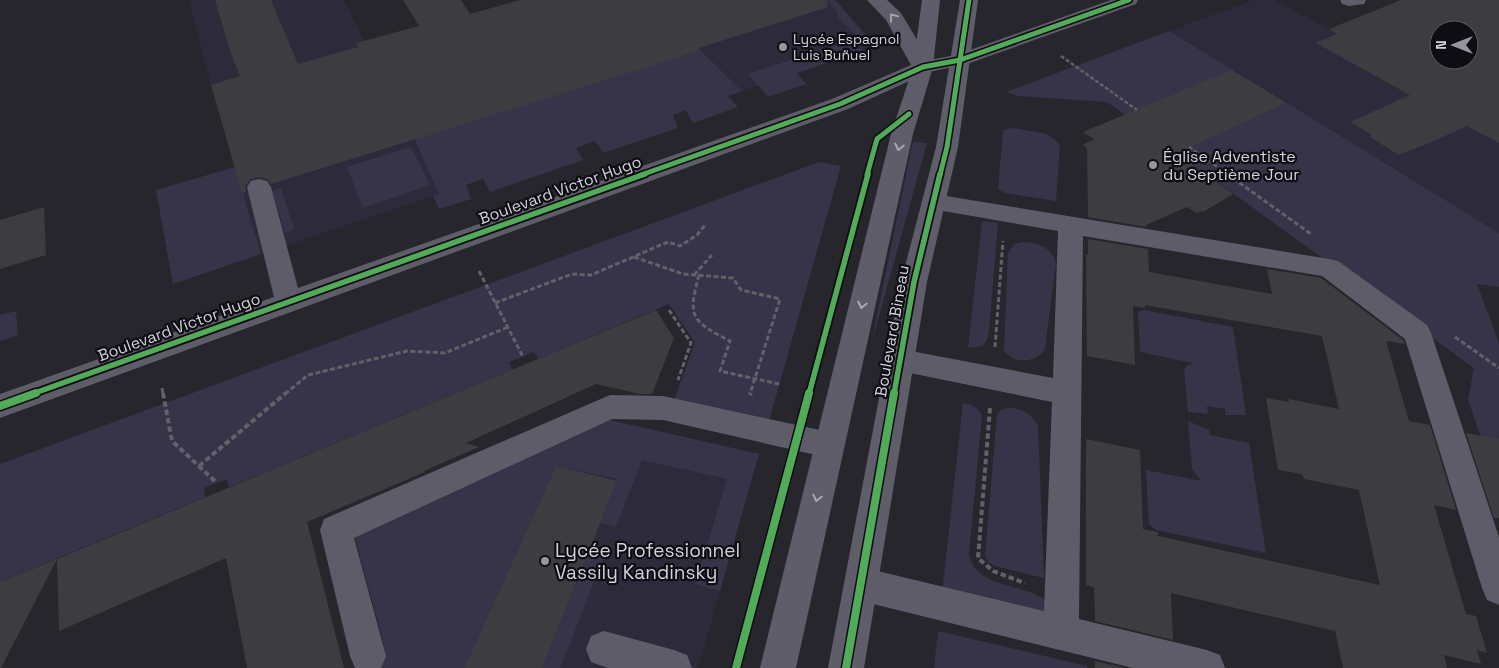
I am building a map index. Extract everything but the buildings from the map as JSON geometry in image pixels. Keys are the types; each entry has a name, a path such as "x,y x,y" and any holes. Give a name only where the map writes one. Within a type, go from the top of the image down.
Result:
{"main road":[{"name":"Boulevard Bineau","path":"778,668 902,134 923,67 931,0"},
{"name":"Boulevard Bineau","path":"846,668 914,282 947,148 969,0"}],"street":[{"path":"876,0 894,17 923,67"},
{"name":"Boulevard Victor Hugo","path":"0,406 840,104 923,67 960,60 1129,0"},
{"path":"1349,0 1357,0"},
{"path":"259,188 289,302"},
{"path":"934,202 1329,268 1417,333 1499,588"},
{"path":"1061,633 1071,225"},
{"path":"900,360 1067,392"},
{"path":"368,656 336,530 610,407 660,416 792,453 828,454"},
{"path":"861,584 1207,668"},
{"path":"604,649 674,668"}],"path":[{"path":"1061,56 1137,110"},
{"path":"1005,214 978,558 983,567 991,572 1062,594"},
{"path":"495,303 572,274 591,275 668,242 676,246 687,243 697,236 706,224"},
{"path":"694,275 712,255"},
{"path":"634,257 683,274 733,278 741,290 780,299 748,402"},
{"path":"479,271 523,357"},
{"path":"699,275 692,302 693,314 697,323 730,342 720,371 779,384"},
{"path":"660,416 691,343 669,310"},
{"path":"199,466 308,375 407,351 444,353 508,327"},
{"path":"162,388 172,441 217,483"}],"shaded area":[{"path":"189,0 344,0 440,194 261,254 211,85"},
{"name":"Lycée Espagnol Luis Buñuel","path":"653,0 835,0 870,40 865,50 742,91"},
{"path":"827,0 835,0 870,40 857,37 837,16 838,13"},
{"path":"1253,0 1275,0 1499,121 1499,233 1169,31"},
{"path":"1169,31 1233,70 1150,105 1202,141 1287,103 1499,233 1499,287 1477,284 1499,343 1499,488 1468,400 1474,368 1107,102 1019,96 1006,92"},
{"path":"839,44 865,50 797,73 806,84 768,97 748,74"},
{"path":"701,50 742,91 728,96 738,107 693,123 686,110 673,115 678,128 603,153 595,141 576,148 583,160 490,192 483,179 466,185 471,199 439,209 433,196 439,194 414,139"},
{"path":"1013,128 1047,134 1060,144 1056,201 1005,193 998,189 1003,132 1005,129"},
{"path":"913,142 927,143 871,345 911,150"},
{"path":"411,147 430,185 363,208 347,167"},
{"path":"819,162 841,166 769,421 674,400 695,343 669,304 538,359 534,352 509,362 512,370 229,487 227,479 204,488 205,497 0,582 0,464"},
{"path":"235,167 261,254 173,284 156,190"},
{"path":"281,188 294,229 285,233 272,191"},
{"path":"982,221 998,223 989,331 987,340 983,345 968,347"},
{"path":"1024,242 1049,250 1056,264 1045,349 1036,357 1019,360 1008,356 1004,351 1008,253 1014,244"},
{"path":"1144,310 1233,327 1246,415 1225,415 1225,409 1207,406 1208,414 1188,412 1184,370 1187,365 1193,363 1140,352 1138,312"},
{"path":"16,311 18,335 0,341 0,315"},
{"path":"963,403 974,406 982,415 969,554 973,565 989,579 1044,599 1046,619 942,594"},
{"path":"1008,408 1025,412 1038,425 1044,578 995,566 989,563 985,556 997,415 1001,410"},
{"name":"Lycée Professionnel Vassily Kandinsky","path":"605,419 759,454 698,668 372,668 384,645 353,531"},
{"path":"605,419 759,454 720,591 695,584 727,479 642,460 616,527 600,523 618,479 556,466 464,668 372,668 384,645 353,531"},
{"path":"1188,421 1209,430 1210,435 1249,443 1266,553 1156,530 1149,524 1146,470 1201,481 1192,469"},
{"path":"591,546 607,549 560,668 542,668"},
{"path":"938,631 1087,666 1087,668 934,668"}],"cycle path":[{"path":"846,668 914,282 947,147 969,0"},
{"path":"0,406 840,104 923,67 960,60 1129,0"},
{"path":"736,668 877,139 909,114"}],"place":[{"name":"Lycée Espagnol Luis Buñuel","path":"783,47"},
{"name":"Église Adventiste du Septième Jour","path":"1153,165"},
{"name":"Lycée Professionnel Vassily Kandinsky","path":"545,561"}]}
